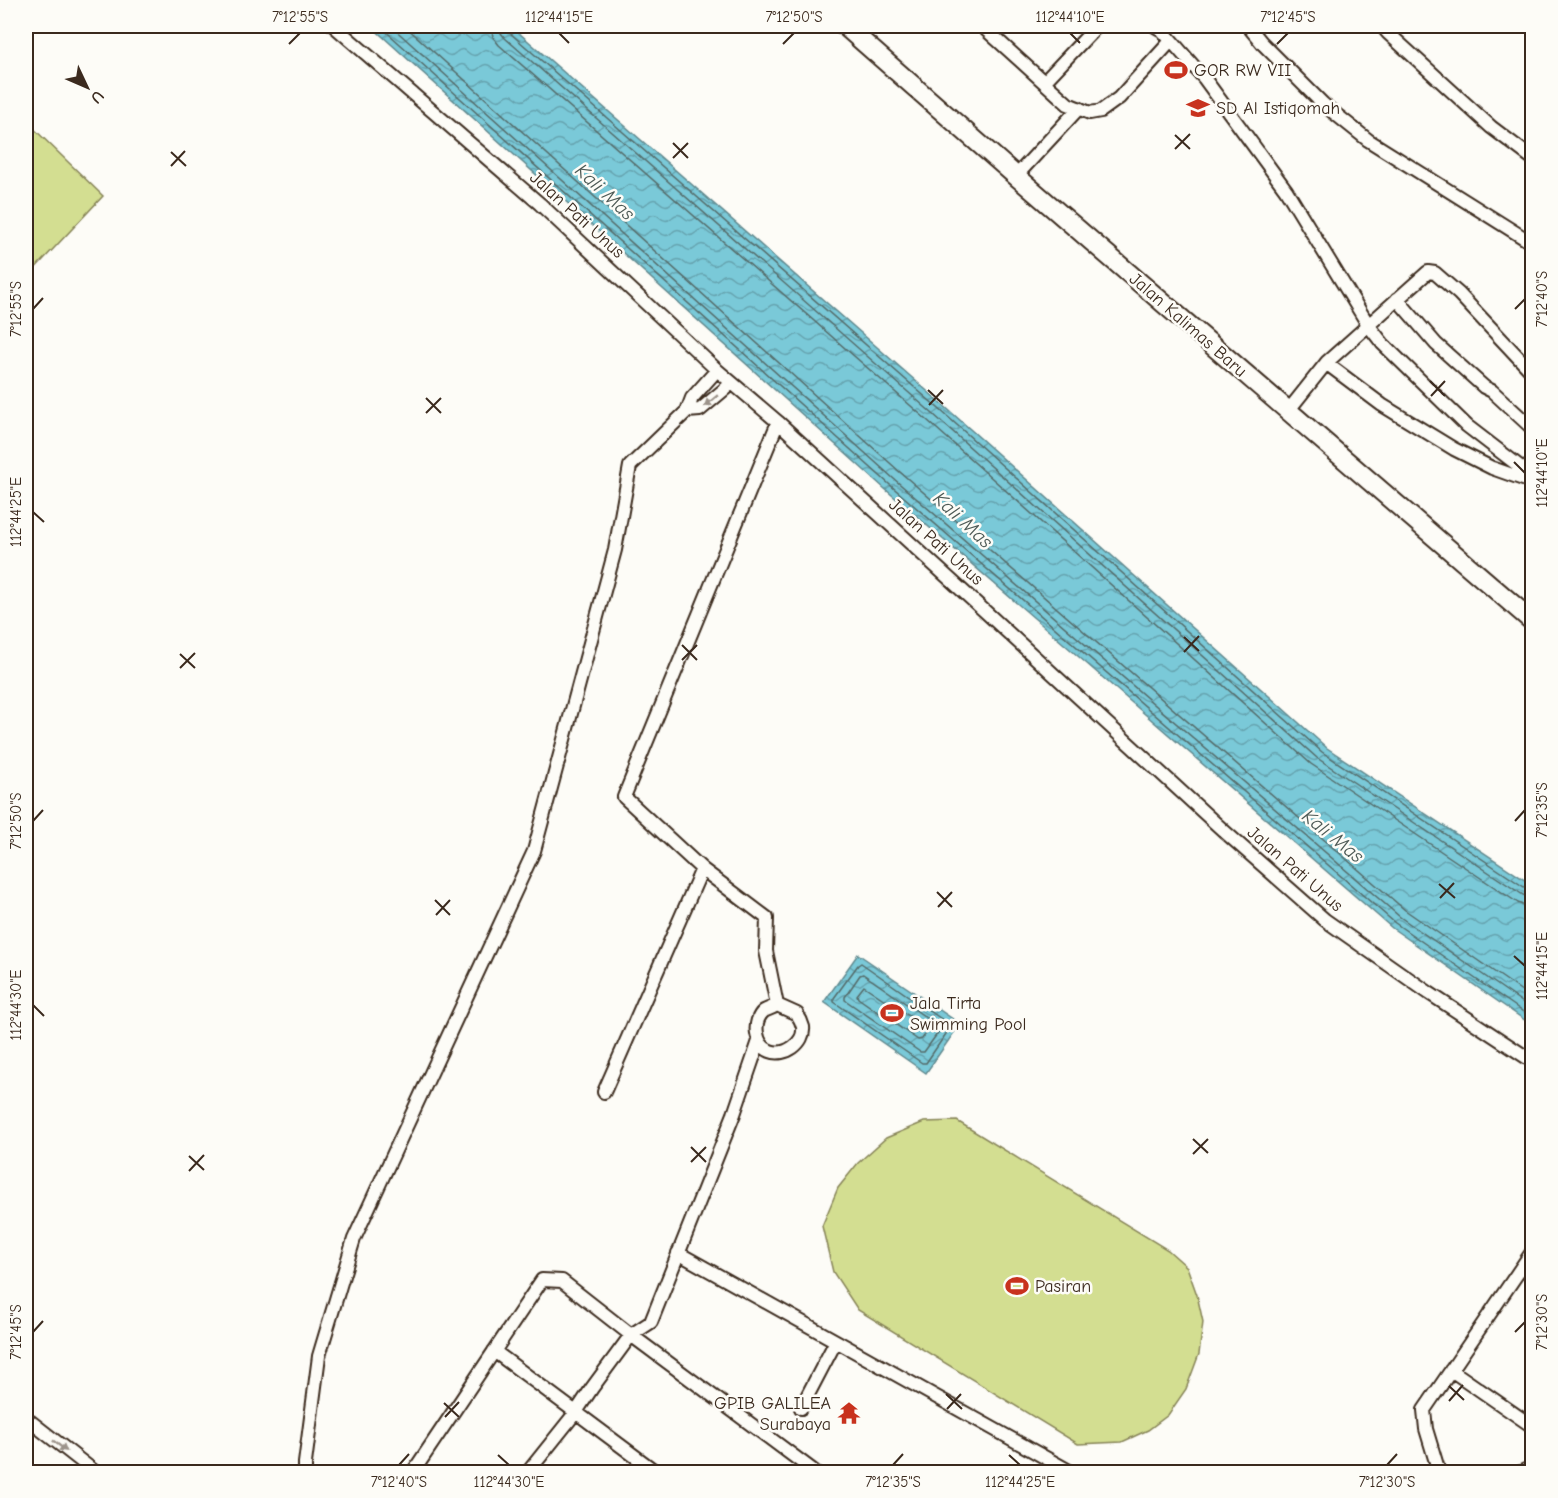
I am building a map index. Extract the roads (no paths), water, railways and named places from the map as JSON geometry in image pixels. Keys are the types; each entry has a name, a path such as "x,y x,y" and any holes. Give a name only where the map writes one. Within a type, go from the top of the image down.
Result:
{"street":[{"name":"Jalan Pati Unus","path":"334,26 540,204 717,370 778,422 1225,832 1325,920 1429,993 1533,1061"},
{"name":"Jalan Kalimas Baru","path":"845,26 1533,621"},
{"path":"982,26 1068,104 1090,113 1101,111 1119,98 1171,41"},
{"path":"1044,82 1097,26"},
{"path":"1248,26 1323,104 1368,140 1533,243"},
{"path":"1382,26 1491,127 1533,158"},
{"path":"1158,27 1204,78 1286,190 1369,326 1383,344 1467,426 1533,477 1526,480 1492,468 1454,448 1382,405 1326,363"},
{"path":"1016,176 1079,108"},
{"path":"1288,411 1326,363 1425,273 1431,272 1459,294 1533,372"},
{"path":"1397,299 1436,344 1533,428"},
{"path":"305,1473 319,1356 354,1239 534,850 615,550 630,466 687,411 692,398 717,370"},
{"path":"687,411 700,410 732,383"},
{"path":"777,1005 766,951 767,918 702,869 624,797 778,422"},
{"path":"604,1092 702,869"},
{"path":"759,1041 770,1051 786,1052 799,1043 803,1028 797,1014 777,1005"},
{"path":"528,1473 576,1412 631,1335 651,1322 730,1124 759,1041 756,1025 763,1012 777,1005"},
{"path":"1439,1473 1426,1429 1424,1410 1533,1252"},
{"path":"678,1253 1071,1473"},
{"path":"413,1473 542,1280 562,1281 815,1473"},
{"path":"801,1408 837,1341"},
{"path":"494,1351 656,1473"},
{"path":"1451,1370 1533,1426"},
{"path":"26,1419 95,1473"},
{"path":"1521,1473 1533,1467"}],"water":[{"name":"Kali Mas","path":"371,26 511,26 942,404 1327,748 1532,885 1532,1025 1392,928 885,489"},
{"name":"Jala Tirta Swimming Pool","path":"858,954 960,1024 926,1073 824,1002"}],"place":[{"name":"GOR RW VII","path":"1176,70"},
{"name":"SD Al Istiqomah","path":"1198,108"},
{"name":"Jala Tirta Swimming Pool","path":"892,1013"},
{"name":"Pasiran","path":"1017,1286"},
{"name":"GPIB GALILEA Surabaya","path":"849,1413"}]}
